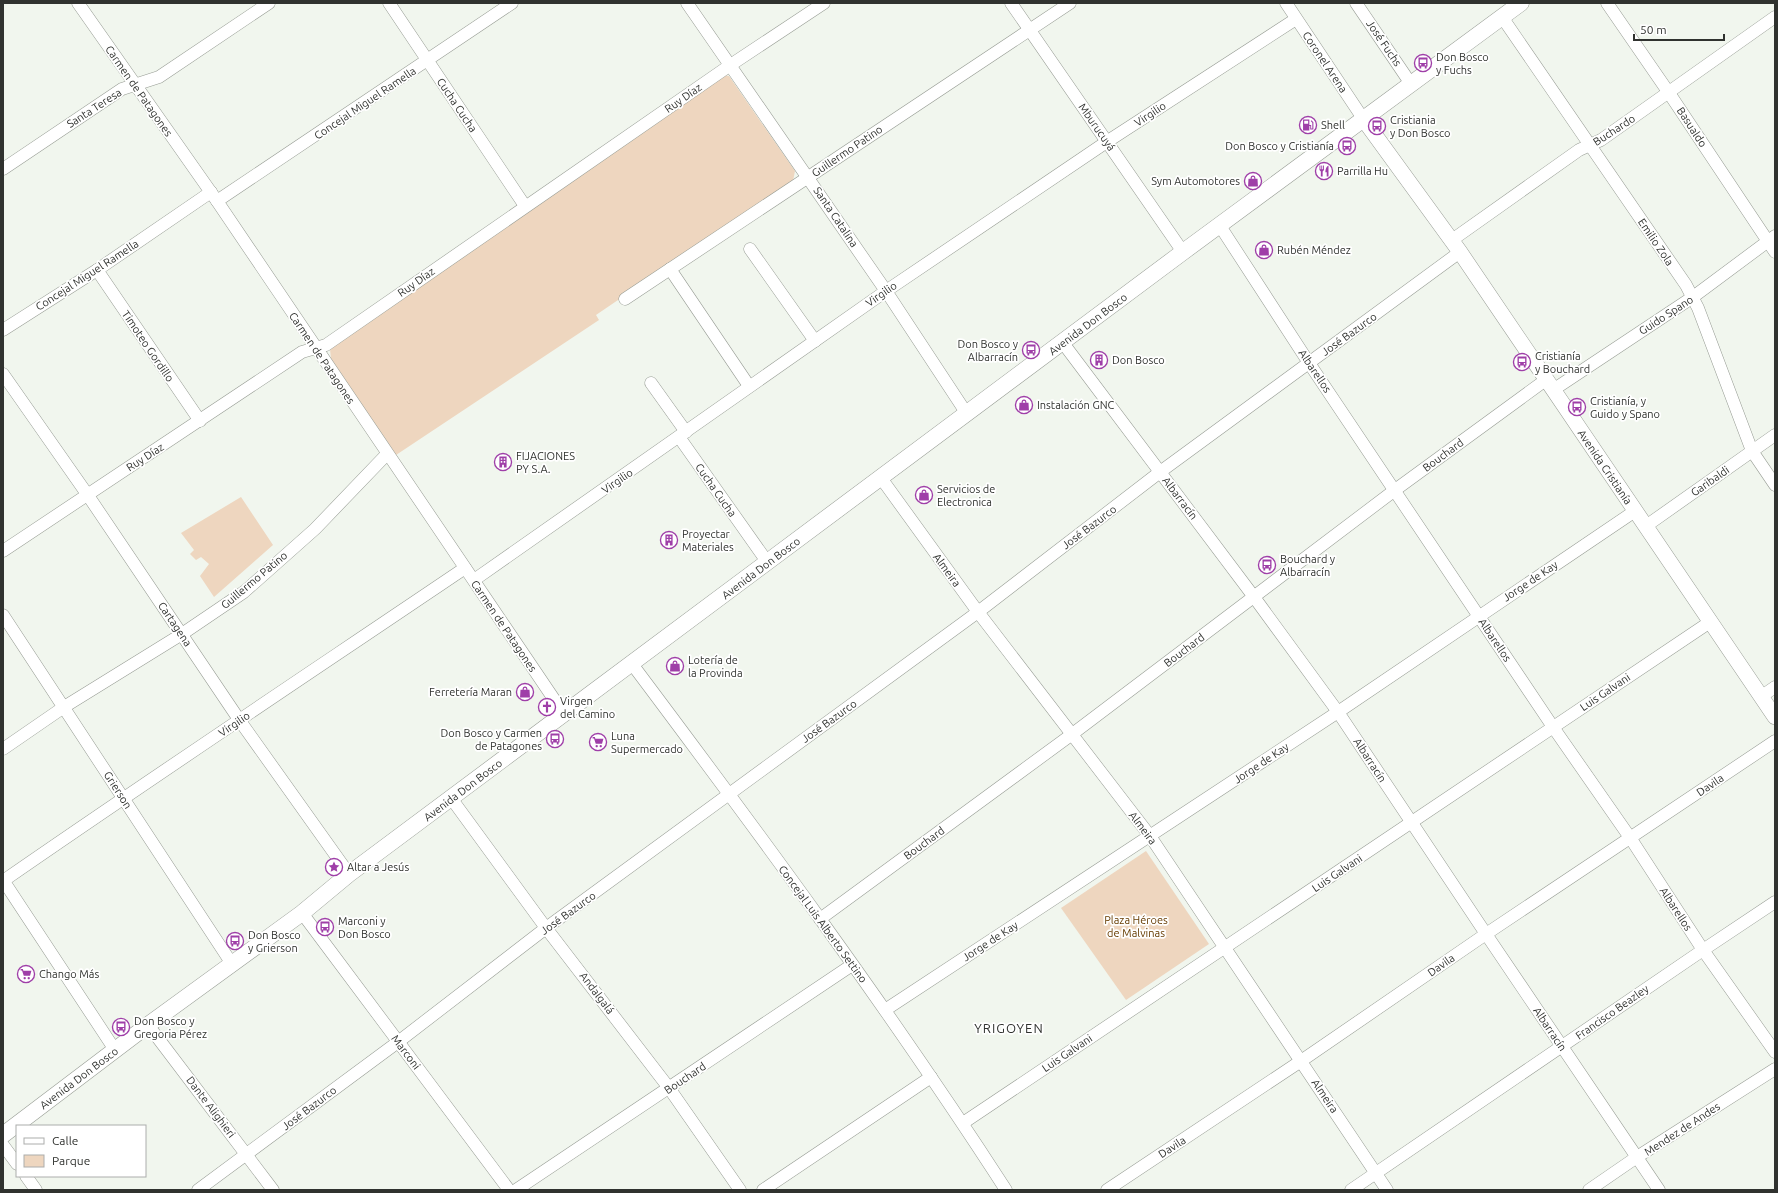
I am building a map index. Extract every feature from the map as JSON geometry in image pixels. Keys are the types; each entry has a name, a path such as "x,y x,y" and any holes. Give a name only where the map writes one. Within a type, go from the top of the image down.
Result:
{"main road":[{"name":"Avenida Don Bosco","path":"16,1125 148,1025 302,913 349,874 1521,3"},
{"name":"Avenida Don Bosco","path":"3,1135 16,1125"}],"street":[{"name":"Carmen de Patagones","path":"78,3 134,85 214,197 564,714"},
{"name":"Santa Teresa","path":"3,169 122,89 159,78 269,3"},
{"name":"Cucha Cucha","path":"389,3 525,206"},
{"name":"Concejal Miguel Ramella","path":"3,330 427,61 512,3"},
{"name":"Santa Catalina","path":"687,3 729,66 808,177 886,291 967,414"},
{"name":"Ruy Díaz","path":"3,551 302,352 326,345 525,206 729,66 824,3"},
{"name":"Mburucuyá","path":"1011,3 1184,252"},
{"name":"Guillermo Patino","path":"625,299 1070,3"},
{"name":"Coronel Arena","path":"1286,3 1364,120"},
{"name":"José Fuchs","path":"1356,3 1411,84"},
{"name":"Basualdo","path":"1607,3 1771,239 1775,252"},
{"name":"Emilio Zola","path":"1502,17 1686,285 1693,297 1752,451 1775,485"},
{"name":"Buchardo","path":"1456,246 1579,150 1601,140 1775,17"},
{"name":"Virgilio","path":"474,580 683,435 749,386 886,291 1108,141 1296,19"},
{"name":"Avenida Cristianía","path":"1364,120 1456,246 1775,717"},
{"name":"Albarellos","path":"1220,226 1309,363 1553,727 1631,839 1703,950 1775,1052"},
{"name":"Guido Spano","path":"1550,384 1693,297 1771,239"},
{"name":"José Bazurco","path":"198,1190 398,1042 546,928 730,795 978,612 1160,472 1309,363 1456,246"},
{"path":"750,249 815,341"},
{"path":"670,269 749,386"},
{"name":"Timoteo Gordillo","path":"97,270 200,421"},
{"name":"Albarracín","path":"1063,343 1254,597 1338,712 1411,823 1659,1190"},
{"name":"Cartagena","path":"3,374 87,494 240,721 349,874"},
{"name":"Cucha Cucha","path":"651,383 683,435 768,563"},
{"name":"Bouchard","path":"820,919 1071,735 1395,490 1550,384"},
{"name":"Garibaldi","path":"1646,526 1775,435"},
{"name":"Guillermo Patino","path":"3,749 64,707 182,634 244,592 315,529 387,454"},
{"name":"Almeira","path":"881,478 978,612 1150,836 1387,1190"},
{"name":"Jorge de Kay","path":"885,1010 1338,712 1479,615 1635,511"},
{"name":"Virgilio","path":"3,880 465,568"},
{"name":"Grierson","path":"3,615 232,964"},
{"name":"Luis Galvani","path":"963,1123 1132,1008 1226,948 1710,622"},
{"name":"Concejal Luis Alberto Settino","path":"632,664 730,795 885,1010 963,1123 1006,1190"},
{"path":"1762,696 1775,686"},
{"name":"Davila","path":"1107,1190 1775,741"},
{"name":"Andalgalá","path":"451,798 546,928 669,1088 740,1190"},
{"path":"3,880 115,1050"},
{"name":"Francisco Beazley","path":"1351,1190 1775,902"},
{"name":"Marconi","path":"302,913 509,1190"},
{"name":"Bouchard","path":"516,1190 852,965"},
{"name":"Dante Alighieri","path":"148,1025 273,1190"},
{"name":"Mendez de Andes","path":"1590,1190 1637,1157 1775,1069"},
{"path":"763,1190 931,1077"},
{"path":"3,1145 16,1163"},
{"path":"27,1177 36,1190"}],"green space":[{"path":"724,75 729,76 795,171 793,181 596,315 599,320 396,455 331,359 330,349"},
{"path":"241,497 273,545 214,597 200,576 209,564 201,557 196,560 190,554 194,550 181,533"},
{"name":"Plaza Héroes de Malvinas","path":"1146,851 1209,944 1126,1000 1061,908"}],"place":[{"name":"Don Bosco y Fuchs","path":"1423,63"},
{"name":"Shell","path":"1308,125"},
{"name":"Cristiania y Don Bosco","path":"1377,126"},
{"name":"Don Bosco y Cristianía","path":"1347,146"},
{"name":"Parrilla Hu","path":"1324,171"},
{"name":"Sym Automotores","path":"1253,181"},
{"name":"Rubén Méndez","path":"1264,250"},
{"name":"Don Bosco y Albarracín","path":"1031,350"},
{"name":"Don Bosco","path":"1099,360"},
{"name":"Cristianía y Bouchard","path":"1522,362"},
{"name":"Instalación GNC","path":"1024,405"},
{"name":"Cristianía, y Guido y Spano","path":"1577,407"},
{"name":"FIJACIONES PY S.A.","path":"503,462"},
{"name":"Servicios de Electronica","path":"924,495"},
{"name":"Proyectar Materiales","path":"669,540"},
{"name":"Bouchard y Albarracín","path":"1267,565"},
{"name":"Lotería de la Provinda","path":"675,666"},
{"name":"Ferretería Maran","path":"525,692"},
{"name":"Virgen del Camino","path":"547,707"},
{"name":"Don Bosco y Carmen de Patagones","path":"555,739"},
{"name":"Luna Supermercado","path":"598,742"},
{"name":"Altar a Jesús","path":"334,867"},
{"name":"Marconi y Don Bosco","path":"325,927"},
{"name":"Don Bosco y Grierson","path":"235,941"},
{"name":"Chango Más","path":"26,974"},
{"name":"Don Bosco y Gregoria Pérez","path":"121,1027"}],"district":[{"name":"YRIGOYEN","path":"1009,1028"}]}
